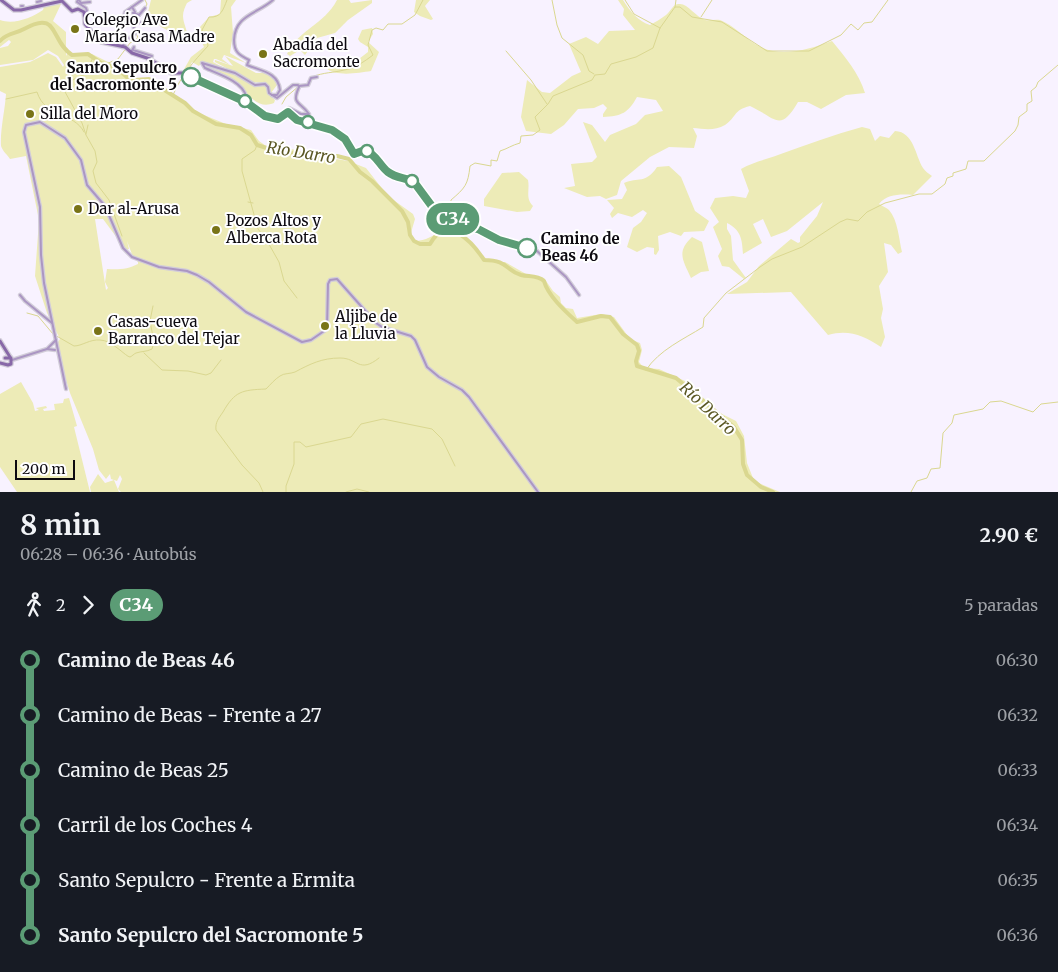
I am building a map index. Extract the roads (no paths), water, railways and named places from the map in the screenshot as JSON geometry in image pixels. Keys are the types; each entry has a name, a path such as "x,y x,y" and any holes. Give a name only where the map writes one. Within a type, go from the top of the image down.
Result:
{"street":[{"path":"1,0 14,10 56,4 61,1 72,11 78,9 84,12"},
{"path":"78,0 77,2 86,8 87,11 84,12 85,24 100,40 150,59 171,73 187,73 213,88 244,101 262,114 273,119 278,119 288,112 289,108 308,115 295,99 299,86"},
{"path":"78,0 81,3 90,2"},
{"path":"123,22 125,12 142,0"},
{"path":"272,95 277,95 280,90 276,78 272,74 248,66 249,60 237,53 234,46 234,30 251,13 273,0"},
{"path":"37,2 41,1"},
{"path":"22,7 29,7"},
{"path":"132,7 135,12 133,13 139,15"},
{"path":"132,18 139,15 145,8"},
{"path":"127,49 126,40 135,34 132,18"},
{"path":"132,18 133,21 143,24"},
{"path":"127,49 134,47 133,50 152,56"},
{"path":"244,101 246,96 244,90 228,79 205,68 202,63 235,73 255,85 266,85 268,93 276,98 293,85 308,85 311,78 318,77"},
{"path":"288,112 300,121 332,130 345,139 354,154 365,150 373,154 389,173 398,179 409,180 416,184 431,205 440,224 454,219 464,226 481,230 499,240 537,251 566,277 579,296"},
{"path":"65,387 54,347 56,340 54,324 44,283 41,255 40,207 24,128 26,125 40,122 65,138 81,160 87,185 104,206 123,248 132,257 159,268 182,270 205,279 246,312 302,342 311,340 327,329 328,284 330,280 337,279 376,323 382,327 411,336 417,342 430,370 462,390 538,492"},
{"path":"20,295 25,302 54,324"},
{"path":"0,340 11,359 10,365 3,361"},
{"path":"3,361 4,347"},
{"path":"3,361 54,347"}],"waterway":[{"path":"143,12 147,4 145,0"},
{"path":"173,95 188,69 208,46 207,37 203,34 202,30 209,17 219,15 227,0"},
{"path":"312,77 348,69 366,60 373,55 368,45 372,30 376,28 383,30 388,24 402,24 415,15 423,0"},
{"path":"552,0 557,25 562,38 583,55 589,71 594,74"},
{"path":"625,0 634,14 660,28"},
{"path":"675,7 676,0"},
{"path":"701,17 712,0"},
{"path":"451,230 454,225 450,216 451,200 465,186 470,166 475,163 491,166 491,160 497,161 500,151 520,143 521,136 533,135 540,130 535,117 553,96 592,80 595,75 605,74 611,64 636,57 653,48 660,28 675,7 680,7 692,17 722,22 767,51 809,51 841,35 851,24 858,30 864,23 872,22 888,0"},
{"name":"Río Darro","path":"0,41 8,35 35,24 43,23 49,25 65,49 72,55 88,54 101,63 117,68 129,79 149,79 158,83 193,111 216,124 240,128 251,135 257,145 270,149 284,149 296,155 337,156 349,159 360,172 372,181 402,211 414,241 420,244 430,244 437,235 444,231 452,231 467,239 484,260 502,263 516,273 536,277 544,281 553,298 577,322 601,316 610,317 623,334 637,345 639,351 636,361 637,366 676,378 734,427 742,440 743,464 747,475 761,487 773,492"},
{"path":"106,64 118,59 130,43 138,38 134,28"},
{"path":"506,51 531,80 547,104"},
{"path":"93,57 86,74 76,78 64,90 95,151 97,162 93,171 96,183 109,200 122,236"},
{"path":"646,370 665,351 703,327 704,318 726,293 772,259 802,247 840,222 847,219 858,221 867,212 885,203 919,194 932,194 945,184 947,178 953,176 953,173 966,169 968,161 984,161 1015,131 1019,117 1027,111 1027,104 1032,101 1031,91 1038,82 1058,65"},
{"path":"282,104 286,97 299,86"},
{"path":"6,99 37,92 46,106 74,121 84,132"},
{"path":"86,134 88,125"},
{"path":"257,145 255,150 242,159 242,171 258,229 279,262 284,281 297,298"},
{"path":"248,202 253,203"},
{"path":"27,313 38,316 53,334 74,346 100,340 114,345 130,357 135,353 152,349 154,342 150,321 153,306"},
{"path":"144,353 162,370 188,371 206,375 211,373 221,360"},
{"path":"263,492 259,483 242,465 216,430 218,420 231,400 245,391 266,389 274,380 282,375 295,372 322,360 340,358 367,365 379,358"},
{"path":"911,492 917,481 927,478 931,469 940,468 943,433 952,423 954,415 983,409 990,402 1001,401 1033,412 1041,404 1058,402"},
{"path":"286,492 286,486 294,464 294,442 300,442 306,447 351,437 361,424 383,419 432,429 442,439 455,466"},
{"path":"346,492 357,489 369,492"}],"place":[{"name":"Colegio Ave María Casa Madre","path":"75,29"},
{"name":"Abadía del Sacromonte","path":"263,54"},
{"name":"Santo Sepulcro del Sacromonte 5","path":"191,77"},
{"name":"Silla del Moro","path":"30,114"},
{"name":"Dar al-Arusa","path":"78,209"},
{"name":"Pozos Altos y Alberca Rota","path":"216,230"},
{"name":"Camino de Beas 46","path":"527,248"},
{"name":"Aljibe de la Lluvia","path":"325,326"},
{"name":"Casas-cueva Barranco del Tejar","path":"98,331"}]}
